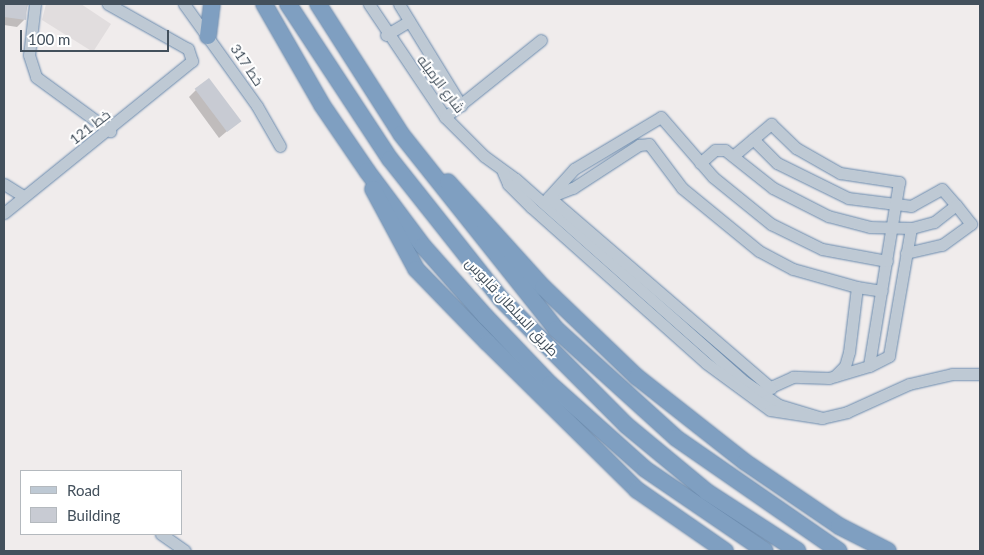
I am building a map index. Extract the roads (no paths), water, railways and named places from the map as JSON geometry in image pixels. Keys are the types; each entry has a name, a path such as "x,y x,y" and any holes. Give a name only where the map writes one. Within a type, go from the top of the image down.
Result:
{"highway":[{"path":"208,36 212,4"},
{"path":"252,4 275,28"},
{"name":"طريق السلطان قابوس","path":"264,4 275,28 367,171 423,246 550,384 645,469 765,551"},
{"name":"طريق السلطان قابوس","path":"288,4 303,33 390,159 501,299 626,426 707,492 798,551"},
{"path":"318,4 401,134 556,328 676,438 839,551"},
{"path":"401,134 543,287 637,377 744,462 839,526 888,551"},
{"path":"367,171 378,203 416,269 638,490 725,551"},
{"path":"676,517 708,551"}],"street":[{"path":"35,4 29,55 36,77 110,131"},
{"name":"خط 121","path":"4,213 23,196 110,131 192,62 188,49 108,4"},
{"name":"خط 317","path":"184,4 208,36 280,146"},
{"name":"شارع الرميله","path":"369,4 386,35 445,117 503,172"},
{"path":"399,4 461,104"},
{"path":"386,35 409,21"},
{"path":"445,117 541,40"},
{"path":"546,200 574,169 658,116 732,196 796,239 842,255 887,261"},
{"path":"733,156 770,124 796,148 840,173 899,182 897,205 869,366"},
{"path":"753,139 777,163 825,190 897,205 919,203 942,189 971,224 942,245 906,253"},
{"path":"546,200 574,188 639,145 648,144 682,188 759,251 793,269 857,287 882,291"},
{"path":"700,163 715,150 725,150 800,204 850,224 893,229 911,228 934,222 956,205"},
{"path":"503,172 546,200 771,389 783,406 822,418"},
{"path":"503,172 508,184 531,206 723,376 770,410 822,418 847,412 909,384 952,374 980,374"},
{"path":"4,184 23,196"},
{"path":"771,389 796,376 835,376 869,366 889,356 911,228"},
{"path":"835,376 845,366 849,352 857,287"},
{"path":"723,376 771,389 783,406"},
{"path":"162,535 185,551"}]}
